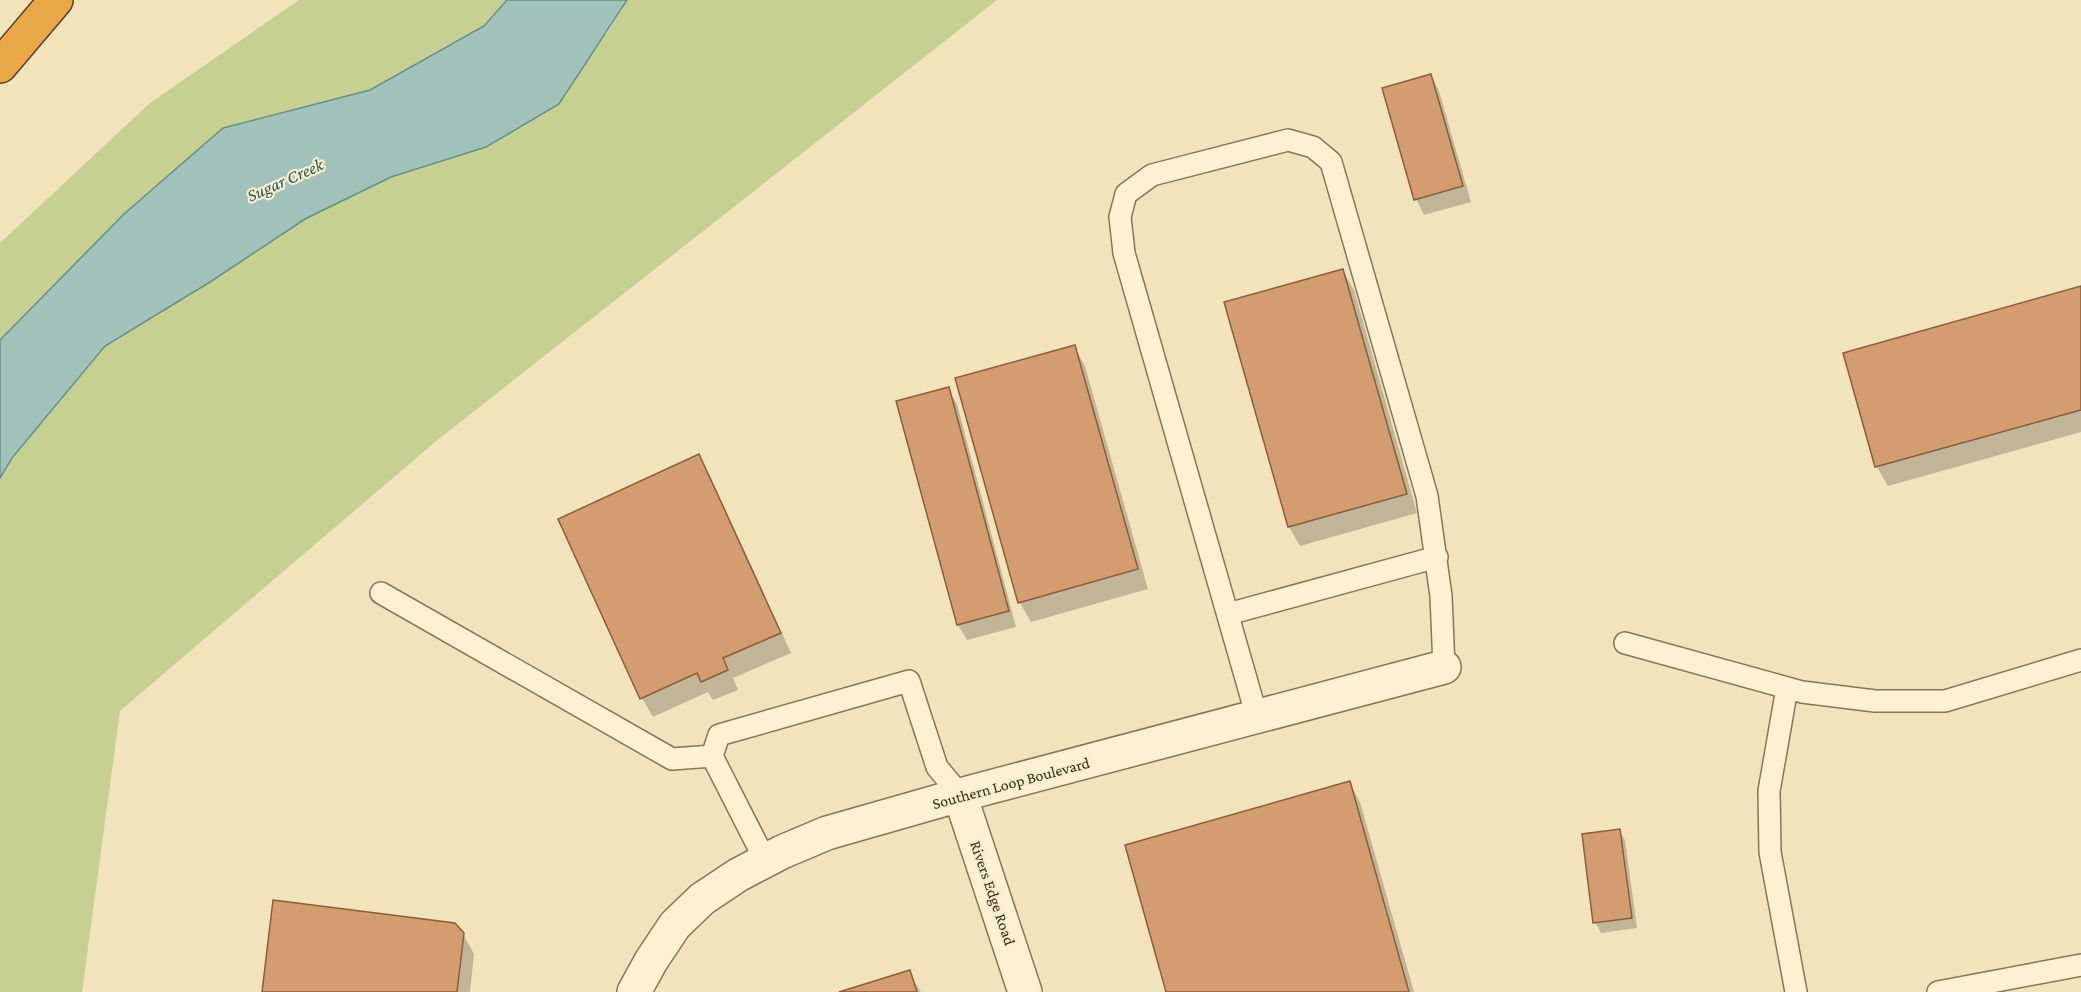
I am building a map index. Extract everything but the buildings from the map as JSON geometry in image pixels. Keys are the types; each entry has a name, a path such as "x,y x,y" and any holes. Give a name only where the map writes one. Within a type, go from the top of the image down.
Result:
{"highway":[{"path":"0,66 56,0"}],"street":[{"name":"Southern Loop Boulevard","path":"634,992 675,925 702,899 738,875 827,833 960,795 1444,667"},
{"name":"Rivers Edge Road","path":"960,795 1025,992"}],"lane":[{"path":"1257,717 1124,253 1120,217 1126,194 1152,175 1288,140 1313,147 1331,162 1427,496 1441,596 1444,667"},
{"path":"1228,614 1437,557"},
{"path":"381,593 672,759 712,756"},
{"path":"1625,643 1802,692 1875,701 1945,701 2081,660"},
{"path":"765,861 712,756 719,735 909,681 937,767 960,795"},
{"path":"1787,688 1770,791 1770,852 1796,992"},
{"path":"1938,992 2081,965"}],"green space":[{"path":"299,0 507,0 484,26 370,90 223,128 0,340 0,243 150,103"},
{"path":"627,0 997,0 435,442 120,711 82,992 0,992 0,478 12,458 105,346 210,282 305,219 391,177 486,147 608,32"}],"water":[{"name":"Sugar Creek","path":"507,0 627,0 559,104 486,147 391,177 305,219 210,282 105,346 12,458 0,478 0,340 124,214 223,128 370,90 484,26"}]}
